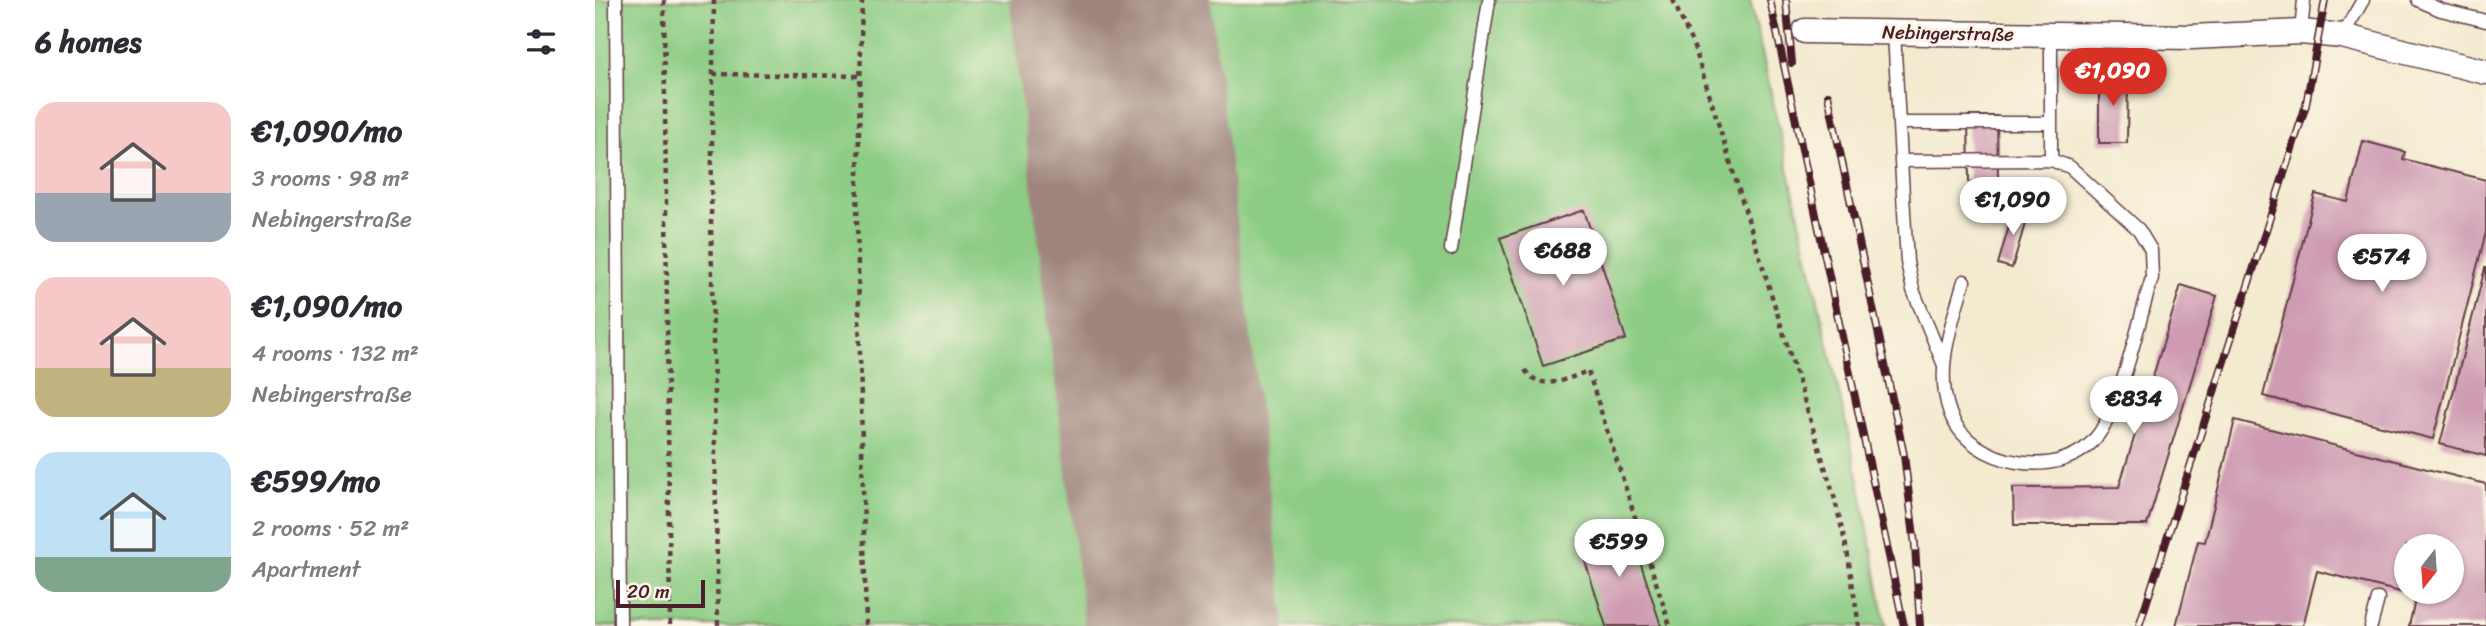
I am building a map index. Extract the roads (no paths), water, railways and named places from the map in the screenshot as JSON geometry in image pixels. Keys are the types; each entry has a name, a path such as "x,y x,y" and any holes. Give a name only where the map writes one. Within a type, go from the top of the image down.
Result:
{"street":[{"name":"Nebingerstraße","path":"1805,31 2191,37 2301,33 2342,36 2486,72"}],"lane":[{"path":"616,0 620,626"},
{"path":"1451,249 1489,0"},
{"path":"2301,33 2304,0"},
{"path":"2342,36 2363,0"},
{"path":"2418,0 2441,10 2486,21"},
{"path":"1894,33 1901,161 1907,262 1913,290 1944,363 1949,410 1956,426 1988,453 2013,460 2040,463 2063,461 2081,451 2097,436 2111,411 2152,278 2151,250 2139,230 2070,167 2051,160 1901,161"},
{"path":"2051,35 2051,160"},
{"path":"1899,123 2051,123"},
{"path":"1944,363 1964,281"},
{"path":"2371,626 2378,599"}],"railway":[{"path":"1770,0 1904,626"},
{"path":"1786,0 1792,63"},
{"path":"2139,626 2306,105 2325,0"},
{"path":"1828,95 1904,455 1915,545 1920,626"}]}
